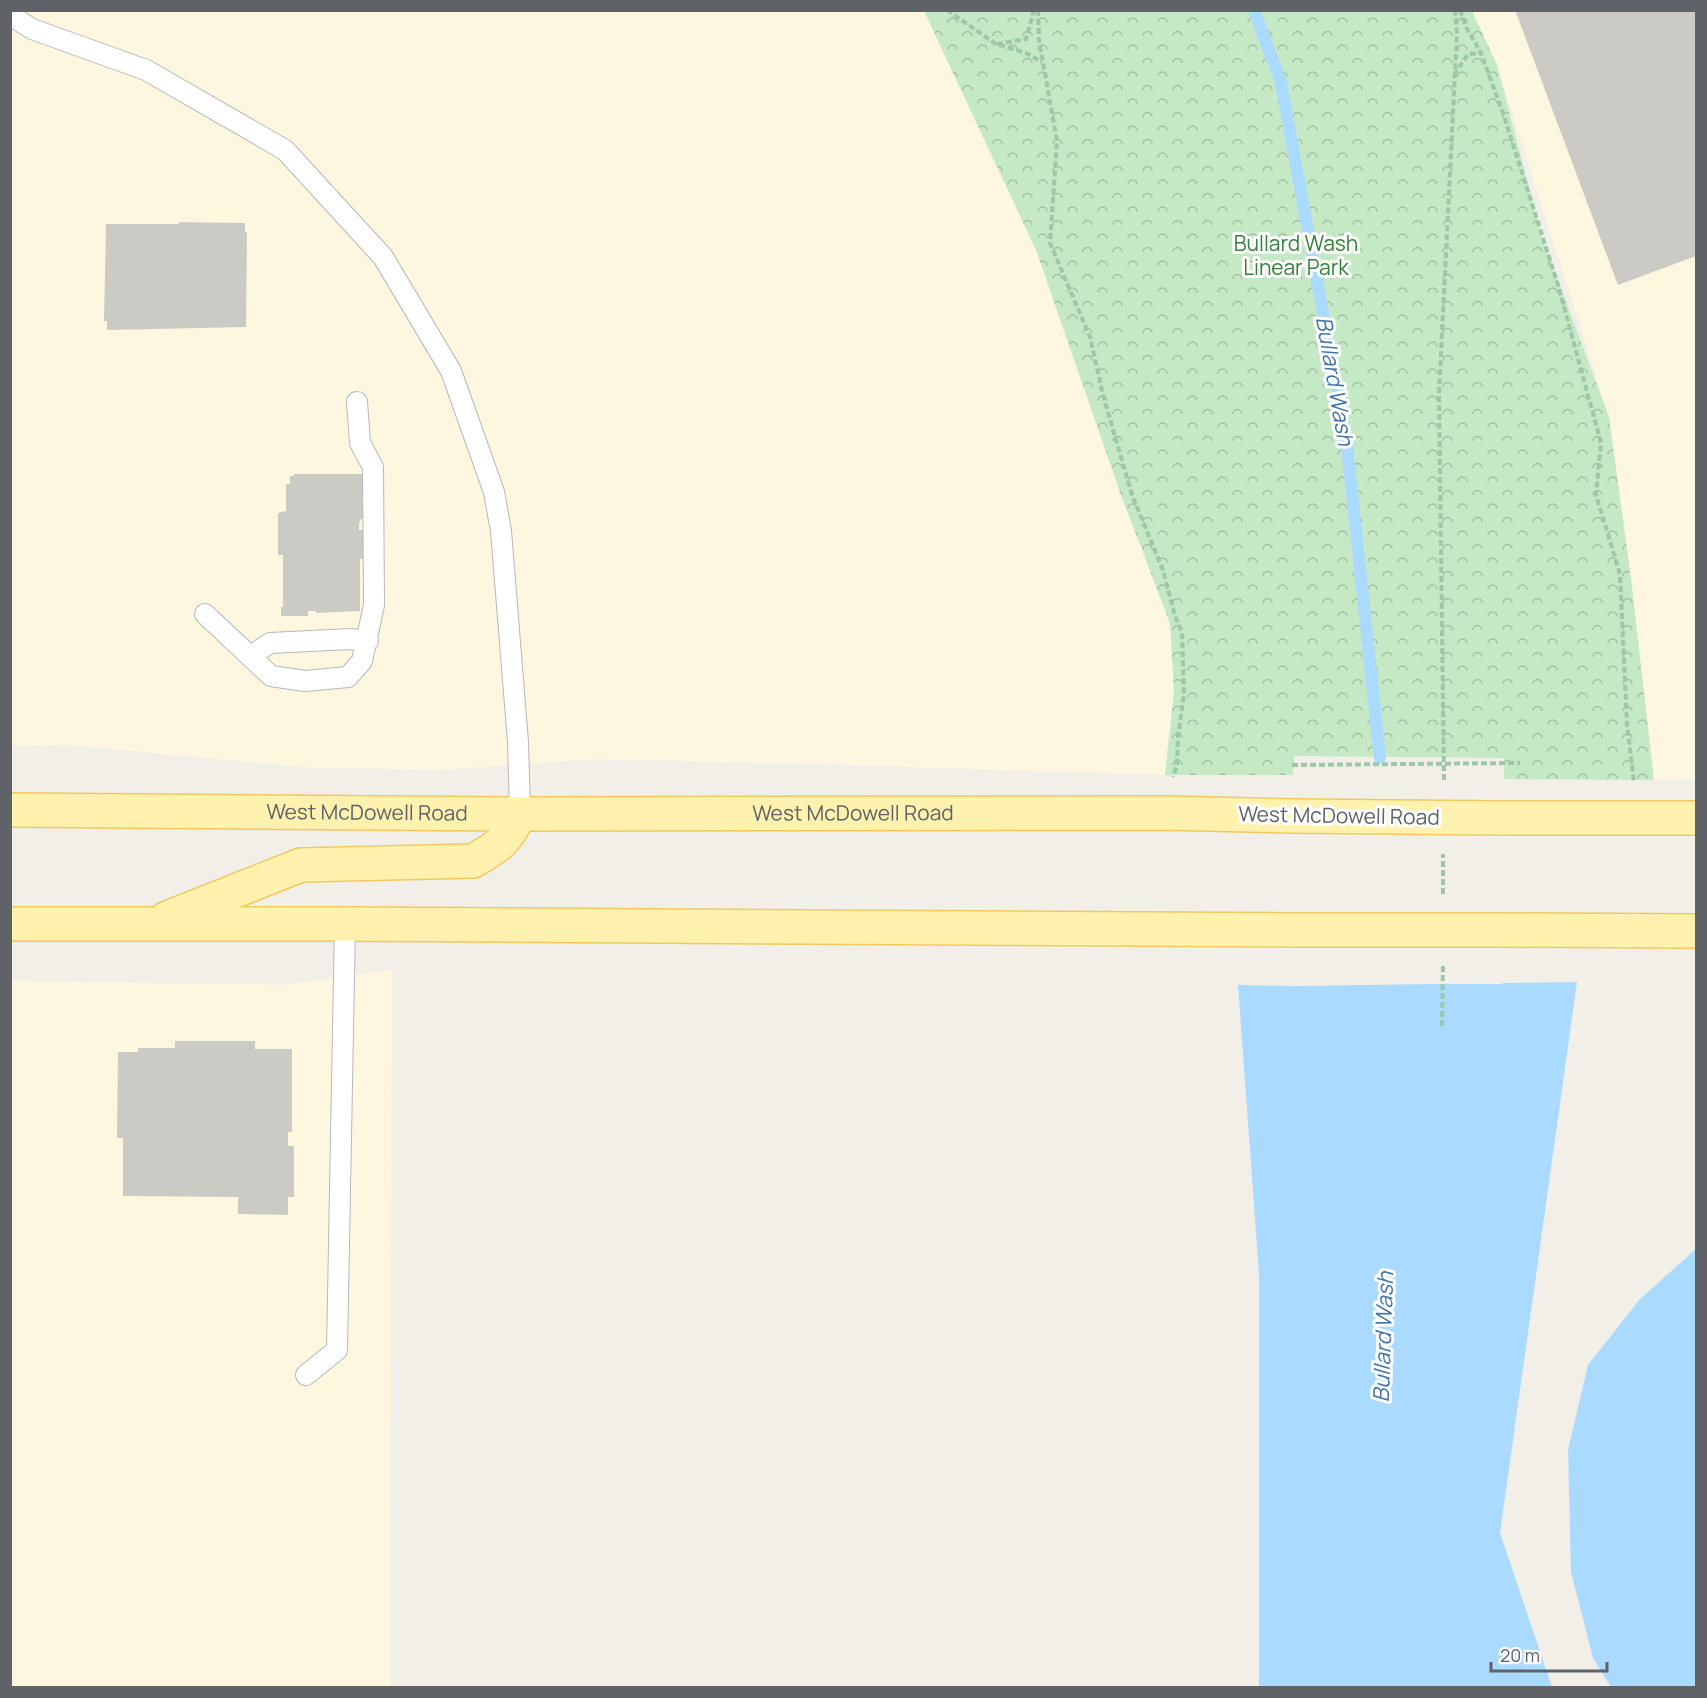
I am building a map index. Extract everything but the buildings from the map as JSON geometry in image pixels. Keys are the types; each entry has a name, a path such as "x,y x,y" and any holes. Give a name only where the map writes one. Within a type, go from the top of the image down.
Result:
{"main road":[{"name":"West McDowell Road","path":"10,810 520,814 1164,813 1502,818 1696,818"},
{"path":"149,925 301,865 473,861 495,849 508,837 520,814"},
{"path":"10,924 1696,931"}],"lane":[{"path":"10,15 32,29 146,69 285,150 383,257 451,371 494,492 502,543 518,742 520,814"},
{"path":"205,614 271,676 305,681 348,677 362,662 374,605 374,486 373,467 360,443 357,402"},
{"path":"251,656 270,643 351,639 368,641"},
{"path":"306,1375 337,1350 345,924"}],"path":[{"path":"947,10 996,44 1026,53 1043,63"},
{"path":"996,44 1026,39 1036,10"},
{"path":"1036,10 1057,141 1050,243 1090,338 1103,395 1132,495 1163,570 1175,616 1182,632 1184,694 1178,736 1177,765 1164,813"},
{"path":"1444,791 1439,394 1457,33 1455,10"},
{"path":"1460,10 1466,27 1481,53 1503,113 1558,285 1601,443 1596,495 1620,574 1627,724 1638,818"},
{"path":"1454,75 1468,54 1481,53"},
{"path":"1292,765 1520,763"},
{"path":"1443,849 1443,897"},
{"path":"1442,1026 1443,956"}],"shaded area":[{"path":"10,11 924,11 1036,250 1121,495 1170,623 1174,692 1165,775 596,759 444,770 312,768 69,745 11,746"},
{"path":"1472,11 1696,11 1696,780 1654,780 1631,579 1609,417 1497,65"},
{"path":"392,970 390,1687 11,1688 11,981 284,985"}],"green space":[{"name":"Bullard Wash Linear Park","path":"924,11 1472,11 1497,65 1541,234 1609,417 1631,579 1654,780 1504,779 1504,758 1294,756 1293,775 1165,775 1174,692 1170,623 1121,495 1036,250"}],"water":[{"path":"1577,982 1500,1533 1552,1687 1259,1687 1259,1274 1238,985"},
{"path":"1696,1249 1696,1687 1611,1687 1593,1658 1571,1572 1568,1450 1588,1365 1640,1299"}],"pier":[{"path":"1502,981 1502,984 1291,986 1291,983"}],"waterway":[{"name":"Bullard Wash","path":"1254,10 1281,82 1347,446 1380,758"}]}
